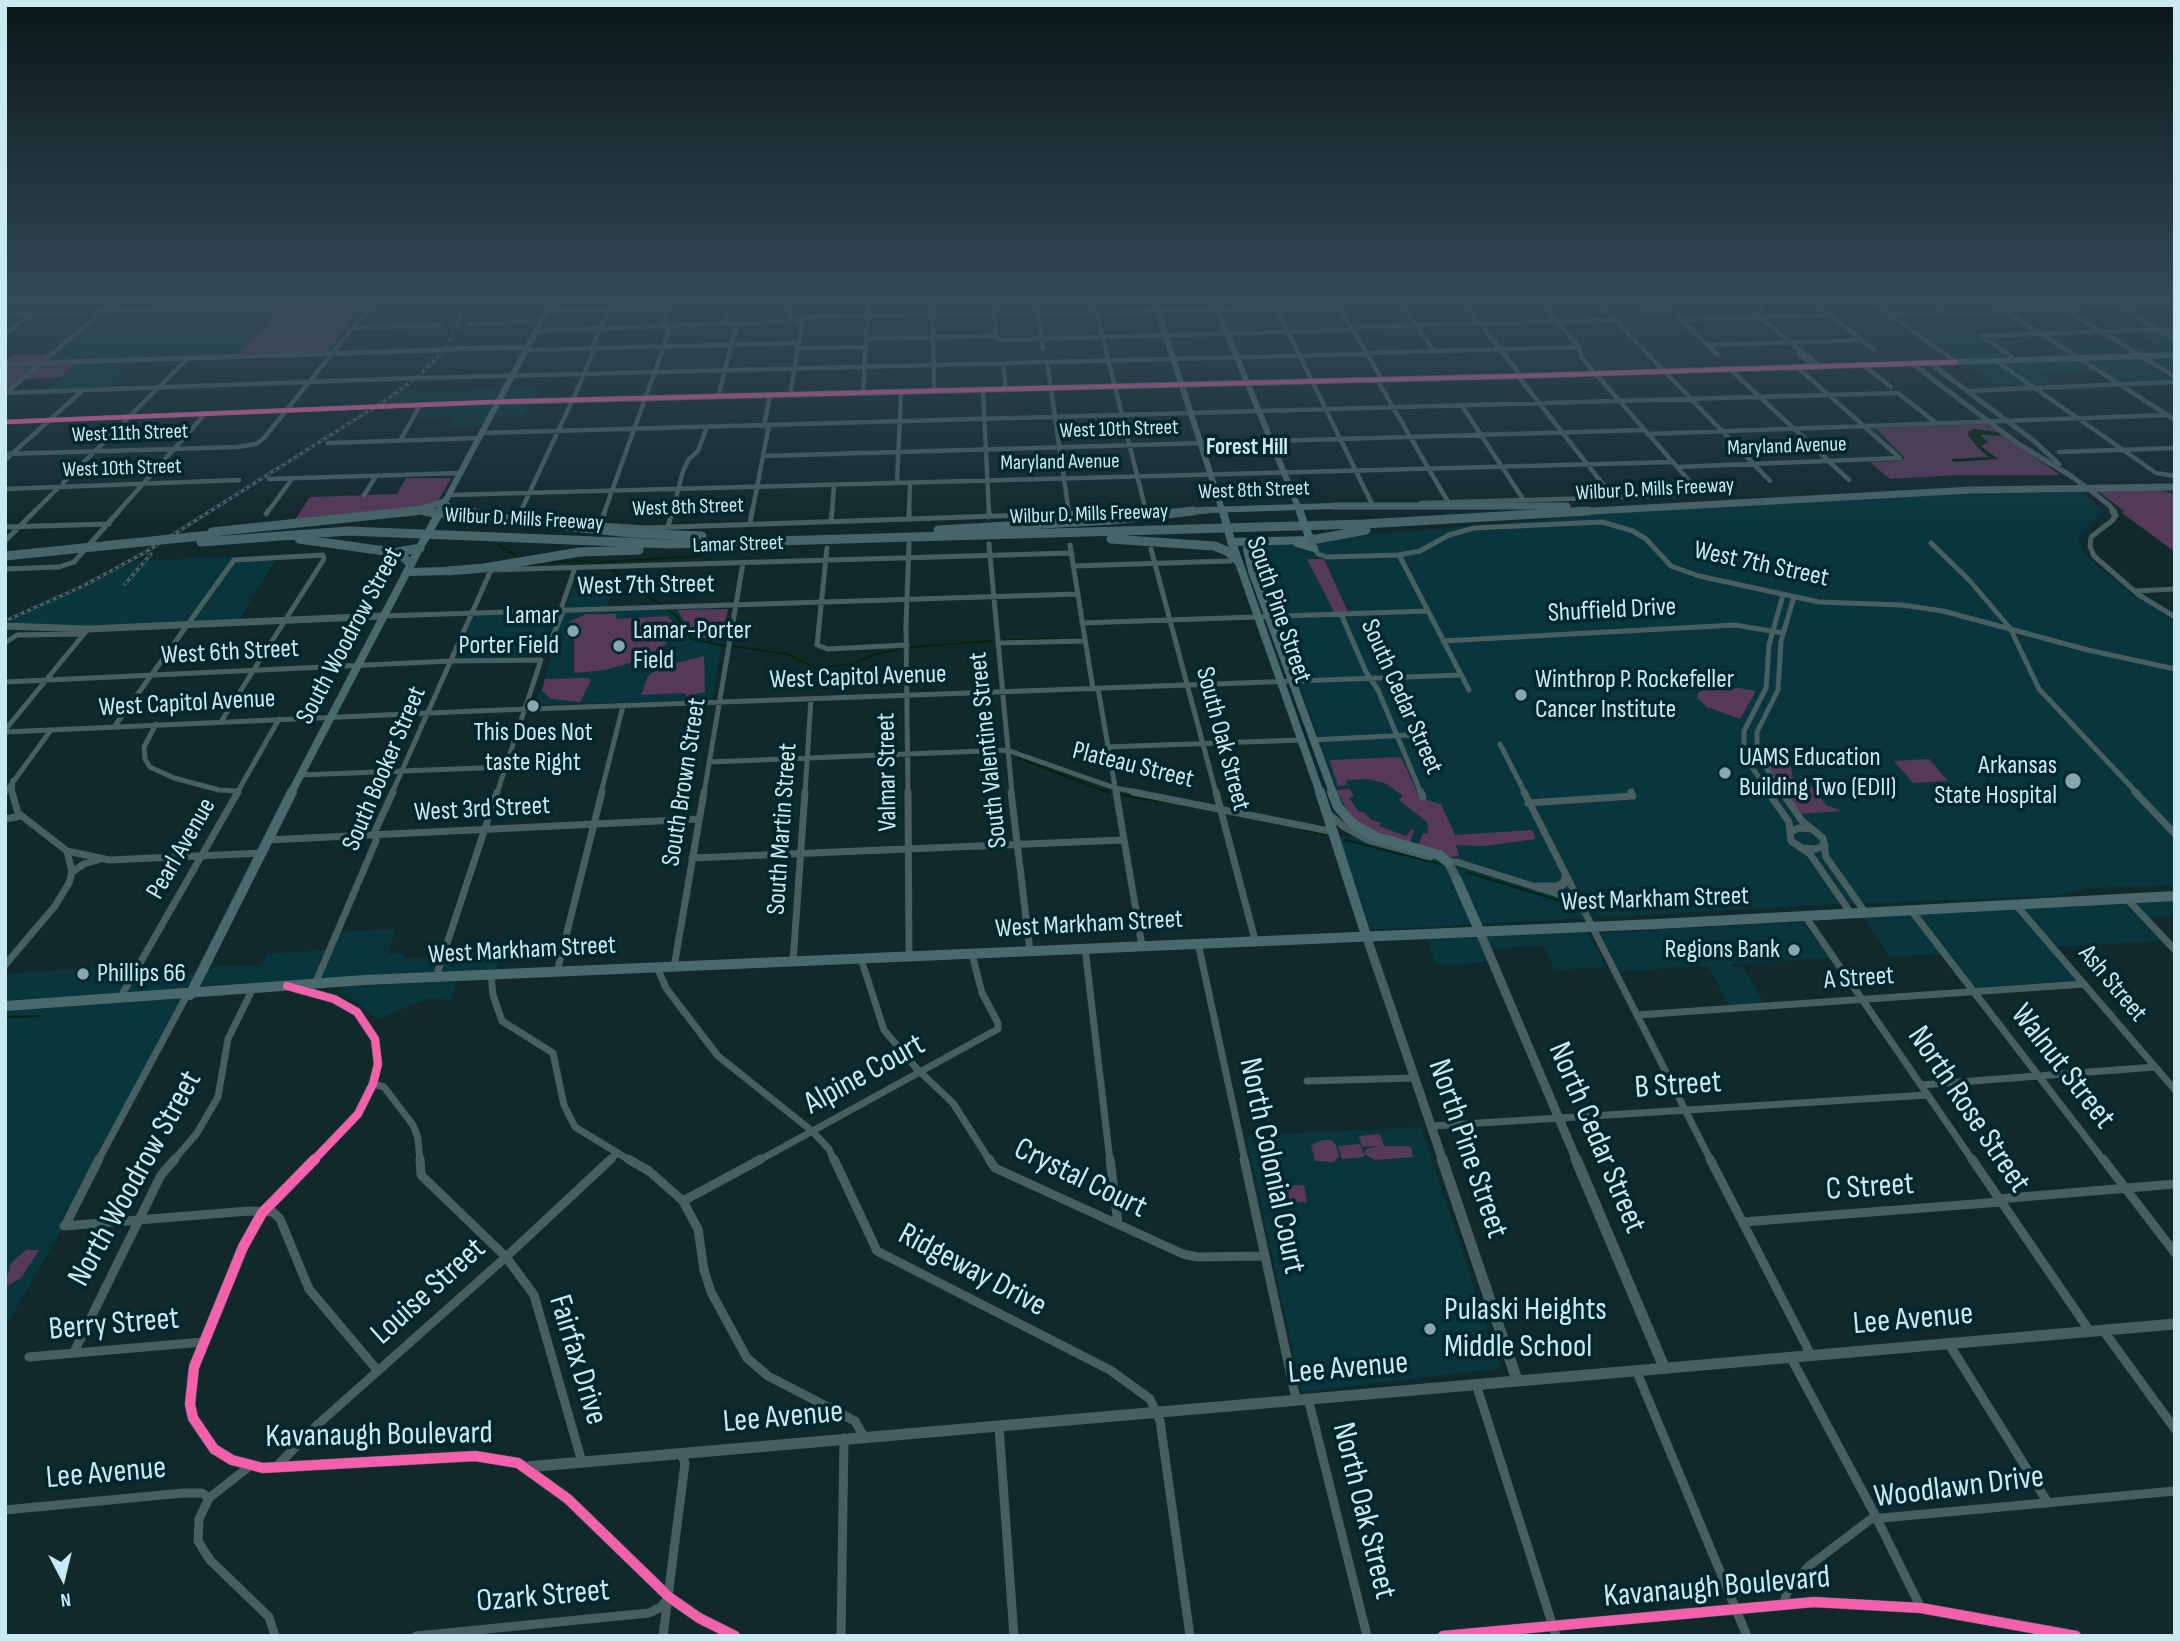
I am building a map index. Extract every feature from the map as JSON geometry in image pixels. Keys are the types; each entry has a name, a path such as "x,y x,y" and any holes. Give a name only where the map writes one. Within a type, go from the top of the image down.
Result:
{"highway":[{"name":"Wilbur D. Mills Freeway","path":"5,556 211,533 369,524 703,537 1291,521 1982,484 2175,484"},
{"name":"Wilbur D. Mills Freeway","path":"5,562 312,532 368,531 651,543 848,540 1314,526 1972,490 2175,484"},
{"path":"414,511 446,499 449,508 548,525 703,537"},
{"path":"1334,506 1580,506"},
{"path":"919,531 1111,520 1207,510"},
{"path":"211,533 414,511 431,511 438,516 461,511"},
{"path":"1311,541 1319,542 1338,535 1393,527 1541,514"},
{"path":"968,536 1180,542 1231,540"},
{"path":"222,539 310,539 400,554 409,568"},
{"path":"448,571 484,568 580,552 848,540"},
{"path":"1180,542 1219,547 1234,561"},
{"path":"392,552 422,545"}],"main road":[{"name":"South Woodrow Street","path":"188,995 383,616 512,376"},
{"name":"South Pine Street","path":"1180,376 1212,475 1231,540 1234,561 1281,682 1334,832 1366,935"},
{"path":"1231,540 1311,541 1245,376"},
{"path":"499,402 1536,376"},
{"name":"West 8th Street","path":"1207,510 1222,512 1334,506"},
{"path":"1257,541 1248,547 1247,553 1338,807 1352,822 1376,837 1439,855 1448,862"},
{"name":"Lamar Street","path":"409,568 448,571"},
{"path":"1457,880 1479,930"},
{"name":"West Markham Street","path":"5,1006 436,977 1591,927 2175,896"}],"street":[{"path":"6,393 26,376"},
{"path":"5,541 171,376"},
{"path":"287,410 315,376"},
{"path":"6,393 477,376"},
{"path":"520,514 583,376"},
{"path":"611,491 653,376"},
{"path":"718,397 723,376"},
{"path":"790,395 794,376"},
{"path":"863,393 864,376"},
{"path":"934,376 934,391"},
{"path":"1004,376 1006,390"},
{"path":"1050,376 1057,447 1069,514"},
{"path":"1112,376 1146,511"},
{"path":"1311,376 1372,504"},
{"path":"1380,376 1394,408 1448,502"},
{"path":"1520,376 1613,497"},
{"path":"1597,376 1677,467"},
{"path":"1667,376 1770,481"},
{"path":"1737,376 1849,480"},
{"path":"1807,376 1866,426"},
{"path":"1876,376 1891,387"},
{"path":"1928,376 2017,443 2071,476 2113,509 2113,520 2093,534 2090,546 2102,564 2133,591 2175,617"},
{"path":"1947,376 2041,446 2071,476"},
{"path":"2017,376 2161,475 2175,476"},
{"path":"2106,376 2175,420"},
{"path":"1967,391 2175,382"},
{"path":"5,460 83,390"},
{"path":"983,390 989,517"},
{"path":"897,483 901,392"},
{"path":"328,443 557,431 1691,401 1898,393 1936,423"},
{"path":"750,523 763,456 770,395"},
{"path":"5,422 499,402"},
{"path":"400,441 420,405"},
{"path":"1462,406 1523,499"},
{"name":"West 11th Street","path":"5,454 256,444 287,410"},
{"name":"West 10th Street","path":"763,456 1563,432 1721,431 2175,412"},
{"path":"5,569 70,565 206,413"},
{"name":"Maryland Avenue","path":"1677,467 1900,456 1866,426"},
{"path":"668,527 687,462 698,451 707,427"},
{"path":"2059,452 2175,448"},
{"name":"Maryland Avenue","path":"446,499 529,493 1672,462"},
{"name":"West 8th Street","path":"1334,506 1699,492 1677,467"},
{"path":"269,480 460,472"},
{"path":"364,495 376,476"},
{"path":"265,514 292,479"},
{"name":"West 10th Street","path":"5,489 239,481"},
{"path":"909,519 910,483"},
{"path":"831,521 834,485"},
{"name":"West 8th Street","path":"611,491 600,525 631,528 1207,510"},
{"name":"West 7th Street","path":"1311,541 1318,554 1327,557 1399,555 1420,551 1448,535 1474,528 1598,522 1622,527 1642,536 1666,562 1684,572 1819,602 1931,609 2096,652 2175,669"},
{"path":"5,527 109,524"},
{"path":"1931,543 1975,586 2010,628 2039,689 2175,834"},
{"name":"Valmar Street","path":"909,544 906,645 909,957"},
{"name":"South Valentine Street","path":"989,544 1001,692 1030,951"},
{"path":"1070,545 1084,641 1096,688 1142,946"},
{"path":"827,548 816,640 820,648 906,645"},
{"name":"South Oak Street","path":"1151,549 1255,940"},
{"name":"Lamar Street","path":"448,571 1071,552"},
{"path":"114,727 236,559 323,555 324,559 220,721"},
{"path":"1399,555 1468,690"},
{"path":"1073,566 1234,561"},
{"name":"South Brown Street","path":"674,967 743,563"},
{"path":"552,638 563,612 561,609 575,568"},
{"name":"South Booker Street","path":"315,984 376,841 375,835 491,570"},
{"path":"2133,591 2175,589"},
{"name":"West 7th Street","path":"5,626 86,632 286,620 561,609 1077,594"},
{"path":"1783,595 1772,631 1766,688 1747,723 1743,740 1749,763 1789,822 1791,841 1810,855 1850,912"},
{"path":"1794,597 1783,633 1778,690 1757,732 1756,750 1761,764 1802,821 1823,838 1826,857 1865,912"},
{"path":"1082,623 1428,611"},
{"name":"South Cedar Street","path":"1341,614 1423,797"},
{"name":"Shuffield Drive","path":"1443,641 1735,625 1783,633"},
{"path":"5,643 17,635 86,632"},
{"path":"5,731 86,632"},
{"path":"998,643 1084,641"},
{"name":"West 6th Street","path":"5,682 451,661 541,660 526,709"},
{"name":"West Capitol Avenue","path":"5,731 332,716 1461,675"},
{"name":"South Martin Street","path":"793,962 811,699"},
{"path":"557,972 623,706"},
{"path":"436,977 526,709"},
{"name":"Pearl Avenue","path":"119,1000 279,719"},
{"path":"156,724 145,747 145,759 149,766 174,778 219,790 236,791"},
{"path":"5,793 51,730"},
{"path":"1313,740 1427,734"},
{"path":"1107,747 1301,740"},
{"path":"1500,744 1577,900 1811,1355"},
{"path":"709,762 1007,750"},
{"name":"Plateau Street","path":"1007,750 1115,788 1334,832"},
{"path":"300,775 506,767"},
{"path":"13,780 12,798 21,816 67,851 109,860"},
{"path":"1528,803 1633,796 1631,792"},
{"path":"1327,813 1368,840 1448,862 1457,862 1577,900"},
{"path":"5,819 21,816"},
{"name":"West 3rd Street","path":"267,840 699,819"},
{"path":"1790,832 1799,828 1812,830"},
{"path":"692,858 1123,840"},
{"path":"1800,846 1816,849 1825,845"},
{"path":"5,965 55,906 69,883 72,872 67,851"},
{"path":"72,872 89,862 109,860 263,853"},
{"path":"1448,862 1457,880"},
{"path":"1538,887 1558,887 1566,877"},
{"path":"2127,899 2175,950"},
{"name":"Ash Street","path":"2017,905 2174,1089"},
{"name":"Walnut Street","path":"1911,911 2175,1253"},
{"name":"North Rose Street","path":"1805,916 2090,1331"},
{"name":"North Cedar Street","path":"1479,930 1664,1367"},
{"name":"North Pine Street","path":"1366,935 1517,1380"},
{"name":"North Colonial Court","path":"1198,943 1264,1256 1302,1399"},
{"path":"1085,948 1118,1224"},
{"name":"Alpine Court","path":"683,1201 993,1034 998,1029 998,1023 982,993 972,954"},
{"name":"Crystal Court","path":"861,959 884,1030 919,1072 953,1103 995,1168 1189,1256 1264,1256"},
{"name":"Ridgeway Drive","path":"657,967 666,988 718,1056 812,1130 832,1154 877,1251 1110,1370 1147,1396 1157,1413"},
{"path":"491,975 493,995 502,1021 553,1053 564,1105 572,1123 616,1153 649,1171 683,1201 698,1229 704,1270 711,1292 747,1358 768,1376 830,1405 855,1421 864,1438"},
{"name":"A Street","path":"1637,1015 2084,984"},
{"name":"Kavanaugh Boulevard","path":"287,986 334,999 364,1018 373,1034 378,1052 373,1084 351,1123 262,1213 243,1247 203,1342 190,1385 193,1418 203,1436 214,1449 232,1460 250,1466 275,1469 475,1456 500,1458 526,1467 568,1499 669,1597 699,1618 735,1636"},
{"name":"North Woodrow Street","path":"74,1352 161,1175 197,1133 218,1097 228,1039 252,990"},
{"name":"North Woodrow Street","path":"139,1220 64,1226 137,1085 188,995"},
{"path":"1921,1085 2155,1067"},
{"path":"1307,1081 1415,1078"},
{"name":"Fairfax Drive","path":"373,1084 384,1087 413,1125 418,1138 421,1175 506,1257 534,1295 582,1462"},
{"name":"B Street","path":"1432,1126 1927,1095"},
{"name":"Louise Street","path":"275,1469 316,1426 506,1257 616,1153"},
{"name":"C Street","path":"1743,1222 2175,1184"},
{"path":"139,1220 275,1213 309,1289 377,1371"},
{"name":"Lee Avenue","path":"526,1467 2175,1324"},
{"path":"2103,1330 2175,1429"},
{"name":"Berry Street","path":"29,1357 203,1342"},
{"path":"1950,1343 2048,1503"},
{"path":"1790,1357 1878,1519 1921,1608"},
{"path":"1636,1370 1747,1636"},
{"path":"1476,1384 1554,1631"},
{"name":"North Oak Street","path":"1302,1399 1367,1636"},
{"path":"1157,1413 1190,1636"},
{"path":"999,1427 1014,1636"},
{"path":"841,1636 844,1438"},
{"path":"663,1636 685,1463 681,1453"},
{"path":"250,1466 209,1499 199,1519 200,1546 210,1560 269,1617 275,1636"},
{"name":"Woodlawn Drive","path":"1784,1603 1788,1589 1809,1566 1871,1519 2175,1491"},
{"name":"Lee Avenue","path":"5,1510 196,1492 209,1499"},
{"name":"Ozark Street","path":"416,1636 649,1613 661,1607 669,1597"},
{"name":"Kavanaugh Boulevard","path":"1443,1636 1554,1631 1784,1603 1843,1602 1921,1608 2076,1636"}],"shaded area":[{"path":"5,376 63,376 23,379 5,391"},
{"path":"63,376 124,376 112,387 48,389"},
{"path":"1982,376 2043,376 2058,387 2001,389"},
{"path":"2106,376 2167,376 2174,380 2119,384"},
{"path":"542,388 524,415 487,417 483,425 448,427 455,416 418,418 422,406 389,402 403,391"},
{"path":"1987,424 2060,475 1957,475 1890,479 1870,462 1900,461 1905,458 1875,428"},
{"path":"1975,429 1997,432 2002,436 1980,435 1988,442 1981,446 1998,459 1953,462 1952,459 1989,457 1968,435 1969,431"},
{"path":"406,478 451,478 437,503 424,507 294,521 310,497 397,494"},
{"path":"2158,490 2175,494 2175,552 2122,513 2124,511 2098,491"},
{"path":"2081,492 2105,511 2078,537 2085,555 2131,594 2175,621 2175,885 2090,888 2054,896 1817,905 1371,930 1339,839 1342,836 1352,838 1318,735 1255,571 1250,552 1257,545 1655,510 1961,494"},
{"path":"279,555 238,621 62,626 7,623 136,561"},
{"path":"1307,559 1324,559 1348,612 1334,612"},
{"path":"613,588 606,610 728,609 712,699 535,705 552,656 455,659 475,615 564,612 572,589"},
{"path":"728,609 722,642 694,636 677,610"},
{"name":"Lamar-Porter Field","path":"586,614 616,614 616,619 668,616 674,624 674,633 662,648 639,660 606,670 574,673 574,638 566,638 569,622"},
{"path":"704,656 705,692 686,696 681,693 641,695 648,676 661,667"},
{"path":"545,679 591,680 580,702 551,699 542,691"},
{"path":"1739,688 1756,691 1740,719 1707,707 1697,698 1698,693 1704,690"},
{"path":"1768,744 1785,767 1791,767 1795,790 1783,788 1763,759 1760,746"},
{"path":"1401,757 1420,798 1441,804 1455,835 1532,830 1536,839 1484,846 1456,845 1459,856 1451,857 1418,846 1423,833 1428,834 1427,822 1399,800 1403,796 1387,784 1369,779 1346,780 1347,785 1338,786 1329,760"},
{"path":"1929,759 1948,781 1913,783 1894,761"},
{"path":"1806,779 1826,805 1842,811 1800,814 1790,798 1804,792 1802,782"},
{"path":"1350,789 1354,796 1349,798 1359,812 1364,812 1370,819 1381,823 1379,826 1406,836 1414,830 1410,843 1370,830 1349,815 1337,790"},
{"path":"2175,901 2175,915 2141,917 2161,941 2050,947 2078,981 1979,987 1973,984 1950,954 1890,956 1863,918"},
{"path":"1803,922 1829,958 1732,964 1733,967 1742,966 1764,1003 1730,1006 1708,966 1619,971 1600,933"},
{"path":"396,929 388,954 404,953 404,959 437,958 441,946 505,943 496,971 187,986 184,991 5,1000 5,974 142,964 135,976 195,973 198,968 261,965 267,954 326,950 332,932"},
{"path":"1587,932 1606,967 1555,970 1543,945 1492,949 1485,934"},
{"path":"1477,935 1489,962 1436,965 1426,937"},
{"path":"457,981 451,1000 430,998 377,1019 353,999 339,993 341,987"},
{"path":"190,995 64,1226 5,1327 5,1006"},
{"path":"1421,1127 1501,1368 1302,1392 1246,1136"},
{"path":"1380,1134 1384,1146 1411,1147 1413,1157 1375,1160 1364,1154 1366,1149 1380,1146 1362,1147 1359,1136"},
{"path":"1331,1140 1336,1145 1339,1156 1334,1162 1315,1161 1311,1145"},
{"path":"1360,1144 1364,1157 1342,1159 1338,1146"},
{"path":"1304,1185 1307,1202 1272,1204 1269,1187"},
{"path":"26,1250 39,1250 21,1278 8,1286 6,1281 11,1263"}],"waterway":[{"path":"499,545 518,557"},
{"path":"601,562 699,556 705,553"},
{"path":"544,562 589,561 604,565"},
{"path":"612,569 620,573 620,580 662,605"},
{"path":"667,609 678,618 691,639 726,646"},
{"path":"1003,640 1058,639"},
{"path":"912,647 991,641"},
{"path":"731,646 787,654 815,668 852,664 873,655 902,649"},
{"path":"1018,758 1109,793"},
{"path":"1122,795 1163,802"},
{"path":"1302,829 1325,835"},
{"path":"1345,840 1440,864"},
{"path":"1466,872 1570,904"},
{"path":"5,1017 40,1016"}],"railway":[{"path":"5,621 83,586 144,553 389,398 419,376"},
{"path":"125,584 151,554"}],"cycle path":[{"path":"5,422 492,402 1534,376"},
{"path":"287,986 334,999 357,1012 375,1039 378,1064 373,1084 358,1114 262,1213 243,1247 194,1367 190,1404 193,1418 203,1436 214,1449 232,1460 263,1468 475,1456 518,1463 568,1499 669,1597 699,1618 735,1636"},
{"path":"1443,1636 1814,1602 1921,1608 2076,1636"}],"place":[{"name":"Lamar Porter Field","path":"573,631"},
{"name":"Lamar-Porter Field","path":"619,646"},
{"name":"Winthrop P. Rockefeller Cancer Institute","path":"1521,695"},
{"name":"This Does Not taste Right","path":"533,706"},
{"name":"UAMS Education Building Two (EDII)","path":"1725,773"},
{"name":"Arkansas State Hospital","path":"2073,781"},
{"name":"Regions Bank","path":"1794,950"},
{"name":"Phillips 66","path":"83,974"},
{"name":"Pulaski Heights Middle School","path":"1430,1329"}],"district":[{"name":"Forest Hill","path":"1247,448"}]}
